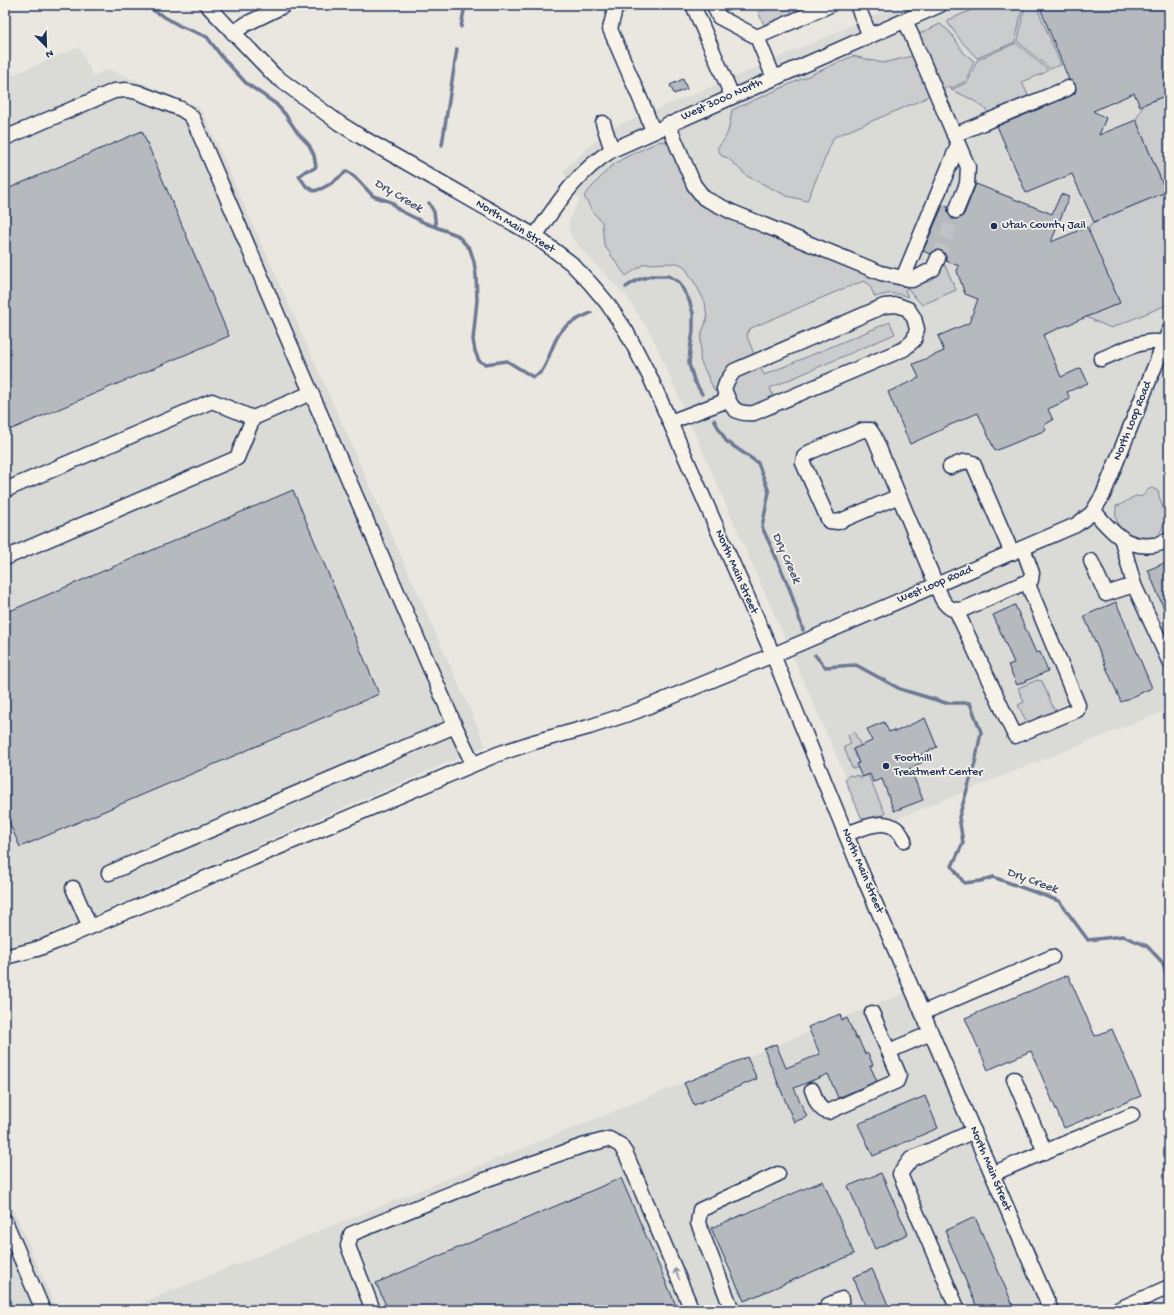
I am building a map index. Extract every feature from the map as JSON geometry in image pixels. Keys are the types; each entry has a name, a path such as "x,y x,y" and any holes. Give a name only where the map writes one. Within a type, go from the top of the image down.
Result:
{"street":[{"name":"North Main Street","path":"207,5 274,75 339,123 534,236 571,263 607,303 630,337 650,377 773,655 846,834 1051,1310"},
{"path":"234,33 246,24 285,5"},
{"path":"620,5 615,9 610,29 645,110 652,131"},
{"path":"693,5 732,96"},
{"path":"714,5 719,17 757,37 774,78"},
{"path":"757,37 830,5"},
{"path":"857,5 870,36"},
{"name":"West 3000 North","path":"534,236 576,180 594,162 612,150 652,131 940,5"},
{"path":"905,20 968,167 967,184 956,211"},
{"path":"903,278 956,140 1068,88"},
{"path":"5,138 114,91 121,90 137,92 181,109 190,115 196,124 455,726 473,764"},
{"path":"604,123 612,150"},
{"path":"668,124 694,185 704,198 732,212 882,273 903,278 912,280 933,269 938,258"},
{"path":"897,305 908,309 914,318 917,329 914,340 904,349 754,413 745,414 736,411 728,400 724,390 727,380 734,371 748,364 884,306 897,305"},
{"path":"1101,359 1146,342 1168,339"},
{"name":"North Loop Road","path":"1094,510 1103,495 1168,339"},
{"path":"5,558 237,458 253,418 311,393"},
{"path":"670,422 728,400"},
{"path":"5,490 212,401 253,418"},
{"path":"899,496 838,522 830,521 803,463 804,457 810,452 863,430 870,430 874,436 946,606 956,610 964,609 1031,580 1032,573 1017,550 973,463 969,461 962,462 950,468"},
{"path":"1094,510 1113,533 1134,544 1155,545 1169,540"},
{"name":"West Loop Road","path":"5,957 37,949 473,764 516,748 589,727 637,711 773,655 1076,525 1094,510"},
{"path":"1121,537 1134,585 1169,661"},
{"path":"1091,561 1106,594 1134,585"},
{"path":"956,610 1015,736 1077,710 1078,705 1027,582"},
{"path":"109,873 455,726"},
{"path":"846,834 868,826 885,824 891,825 898,830 904,840"},
{"path":"73,888 90,927"},
{"path":"922,1013 1052,957"},
{"path":"812,1090 821,1109 828,1112 895,1083 899,1078 872,1013"},
{"path":"888,1051 931,1033"},
{"path":"1014,1079 1045,1152"},
{"path":"992,1174 1132,1115"},
{"path":"958,1310 900,1174 911,1159 974,1132"},
{"path":"373,1310 348,1246 351,1234 479,1182 582,1146 610,1139 620,1145 626,1154 692,1310"},
{"path":"732,1310 698,1223 700,1210 778,1174"},
{"path":"5,1221 43,1310"},
{"path":"1117,1310 1169,1287"},
{"path":"825,1310 828,1305 842,1299"}],"shaded area":[{"path":"778,5 790,5 792,13 764,25 758,12"},
{"path":"898,5 1169,5 1169,709 869,830 652,336 627,297 582,250 569,232 569,221 579,200 563,171 607,130 737,76"},
{"path":"984,5 1023,5 1015,42 977,58 962,42 948,23 948,20"},
{"path":"1025,5 1036,5 1061,65 1050,69 1018,42"},
{"path":"940,24 950,32 964,53 974,61 966,81 951,88 950,86 941,89 919,37 919,34"},
{"path":"1016,43 1048,70 1022,82 1030,100 992,116 973,100 951,90 968,82 977,60"},
{"path":"79,47 93,76 108,69 197,106 205,117 486,746 50,934 5,960 5,78"},
{"path":"916,55 932,92 924,99 834,137 807,201 787,196 747,176 728,158 722,156 717,148 727,135 732,110 853,56 883,63"},
{"path":"1169,94 1169,304 1111,328 1086,317 1119,303 1090,235 1089,226 1094,222 1166,192 1136,120 1143,105"},
{"path":"664,141 670,144 690,188 889,282 906,285 924,283 934,278 942,264 945,265 956,290 922,305 907,288 905,290 908,297 899,294 892,294 875,297 869,284 864,281 845,288 749,329 747,336 754,354 737,361 727,368 715,392 700,360 701,336 707,318 705,302 684,266 677,263 644,264 626,276 604,245 602,222 592,211 584,196 609,168 622,159 658,142"},
{"path":"890,322 895,334 770,388 773,396 772,398 755,406 750,406 742,404 734,398 732,387 736,378 760,367 764,375"},
{"path":"1152,488 1158,491 1165,514 1164,524 1157,538 1140,537 1128,533 1120,527 1116,520 1116,506 1135,496 1139,497 1144,495 1149,489"},
{"path":"1037,680 1042,681 1055,712 1030,722 1025,719 1018,705 1024,702 1018,688"},
{"path":"854,732 861,746 853,750 859,763 858,768 852,768 844,747 851,744 848,735"},
{"path":"849,775 858,775 860,778 868,775 885,813 884,815 862,819 845,780"},
{"path":"912,990 1051,1310 125,1310"},
{"path":"5,1190 57,1310 5,1310"}],"building":[{"path":"1039,5 1169,5 1169,94 1140,106 1134,93 1093,111 1106,118 1099,135 1136,120 1166,192 1094,222 1072,174 1026,193 997,126 1071,96 1075,93 1076,89 1073,82 1069,80"},
{"path":"683,79 687,89 674,94 670,85"},
{"path":"142,131 229,336 5,432 5,190"},
{"path":"976,184 1052,214 1061,194 1069,197 1051,242 1087,227 1120,303 1043,335 1061,377 1081,368 1088,383 1067,392 1070,399 1048,409 1053,420 1044,425 1046,430 995,451 978,413 910,444 888,392 919,378 913,364 944,351 938,336 969,323 978,299 965,294 957,271 959,266 946,261 945,253 941,250 937,250 930,254 923,251 943,205 948,207 948,213 952,219 961,218"},
{"path":"293,490 379,694 20,847 5,813 5,613"},
{"path":"1169,561 1169,621 1148,570"},
{"path":"1116,602 1152,688 1121,702 1084,616"},
{"path":"1015,605 1036,653 1040,652 1048,671 1017,685 1008,665 1014,663 993,615"},
{"name":"Foothill Treatment Center","path":"925,718 937,747 920,755 923,762 910,768 923,800 894,811 882,779 873,782 870,774 862,777 856,764 859,763 853,749 872,741 867,729 884,722 889,732 894,730 895,732"},
{"path":"1068,975 1095,1036 1112,1029 1141,1096 1064,1128 1031,1051 988,1070 965,1018"},
{"path":"840,1014 842,1020 847,1018 856,1039 858,1038 865,1054 868,1053 873,1065 870,1066 877,1081 838,1098 828,1074 794,1088 807,1117 794,1122 764,1049 776,1044 786,1068 820,1054 808,1027"},
{"path":"747,1057 757,1079 694,1105 684,1083"},
{"path":"925,1096 938,1128 873,1156 858,1124"},
{"path":"881,1173 908,1234 875,1249 848,1186"},
{"path":"621,1178 678,1310 388,1310 376,1283"},
{"path":"823,1181 854,1254 744,1301 711,1228"},
{"path":"975,1217 1015,1310 978,1310 945,1231"},
{"path":"872,1269 890,1310 867,1310 853,1277"}],"waterway":[{"name":"Dry Creek","path":"144,5 180,26 207,37 222,57 246,83 276,104 285,114 297,132 309,145 314,155 316,167 311,170 307,170 299,176 306,186 314,191 319,190 347,171 373,196 391,202 399,210 425,223 457,235 470,249 474,262 477,300 473,340 479,361 485,364 507,361 533,377 540,373 544,368 555,340 562,330 572,322 591,313"},
{"path":"156,12 160,5"},
{"path":"461,27 465,5"},
{"path":"442,145 457,49"},
{"path":"429,203 434,212 436,227"},
{"name":"Dry Creek","path":"626,287 637,280 651,276 669,276 679,282 689,300 693,313 693,331 689,364 694,380 702,394"},
{"name":"Dry Creek","path":"714,420 726,441 758,463 769,492 762,527 790,590 803,630"},
{"name":"Dry Creek","path":"815,655 825,667 856,665 900,689 946,703 970,703 981,732 975,763 959,817 963,843 952,866 964,883 981,881 993,877 1059,901 1088,940 1123,936 1147,946 1163,963 1169,986"}],"tunnel":[{"path":"938,258 956,211"}],"place":[{"name":"Utah County Jail","path":"994,226"},
{"name":"Foothill Treatment Center","path":"886,766"}]}
